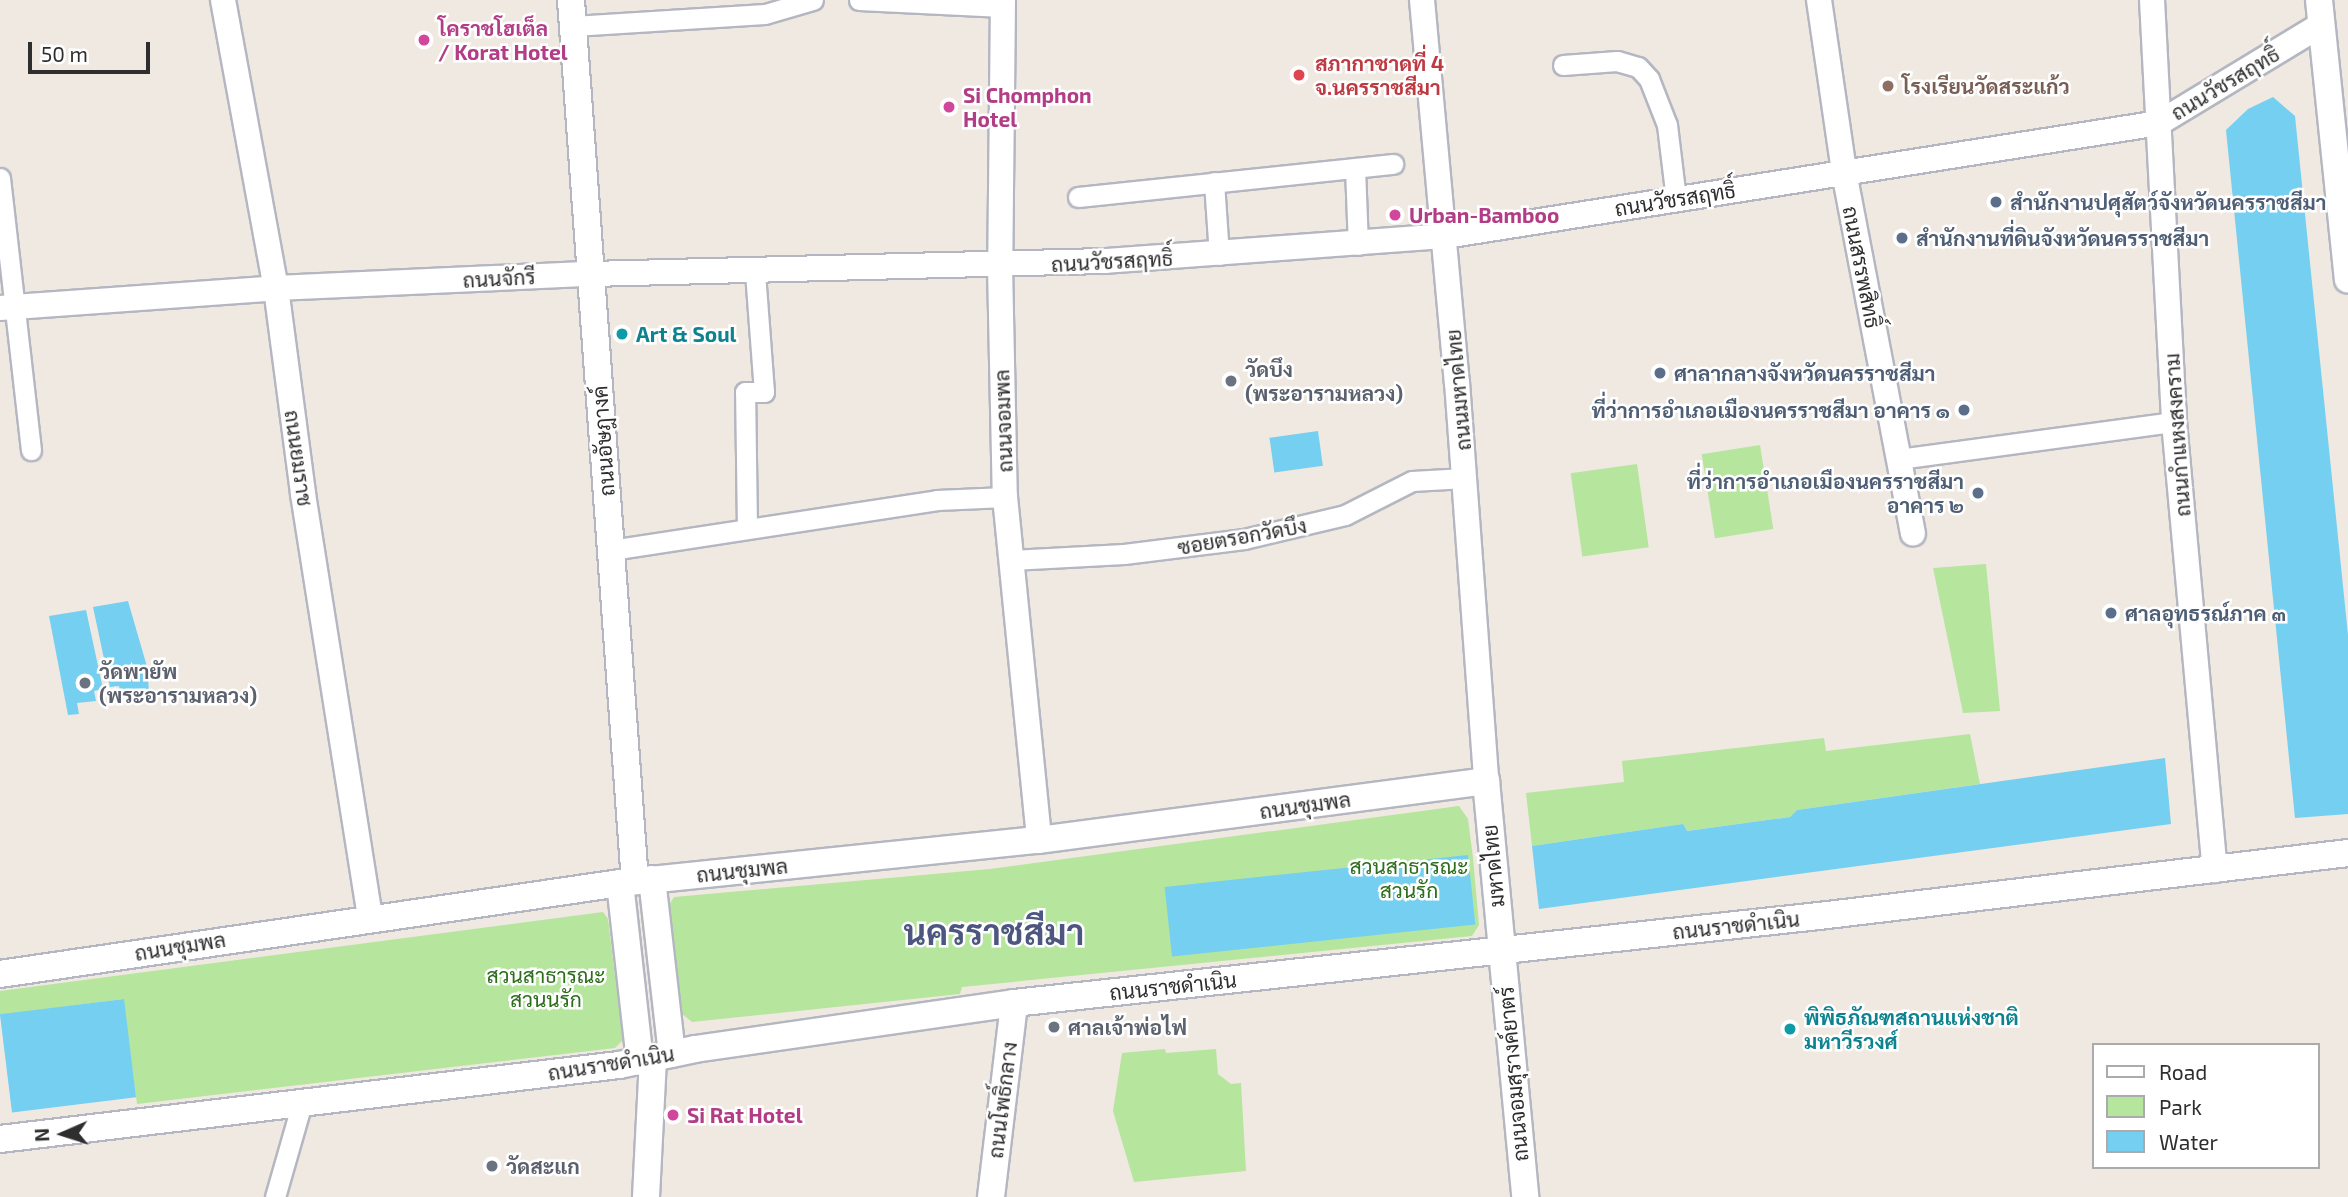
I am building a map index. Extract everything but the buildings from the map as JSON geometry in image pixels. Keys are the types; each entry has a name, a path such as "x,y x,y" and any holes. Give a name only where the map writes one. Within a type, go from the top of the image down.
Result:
{"main road":[{"name":"ถนนอัษฎางค์","path":"571,0 636,881 655,1058 646,1197"},
{"path":"2320,12 2348,279"},
{"name":"ถนนชุมพล","path":"0,974 370,917 636,881 1039,840 1486,780"},
{"name":"มหาดไทย","path":"1486,780 1502,951"},
{"name":"ถนนราชดำเนิน","path":"0,1139 655,1058 1014,1003 1502,951 2348,853"},
{"name":"ถนนจอมสุรางค์ยาตร์","path":"1502,951 1525,1197"},
{"name":"ถนนโพธิ์กลาง","path":"991,1197 1014,1003"}],"street":[{"name":"ถนนยมราช","path":"223,0 276,288 303,494 370,917"},
{"path":"573,26 765,14 813,0"},
{"path":"859,0 1003,4"},
{"name":"ถนนมหาดไทย","path":"1422,0 1465,478 1486,780"},
{"name":"ถนนสรรพสิทธิ์","path":"1819,0 1844,172 1913,533"},
{"name":"ถนนกำแหงสงคราม","path":"2152,0 2174,422 2215,870"},
{"name":"ถนนจอมพล","path":"1003,4 1000,266 1005,497 1039,840"},
{"name":"ถนนวัชรสฤทธิ์","path":"1000,266 1219,255 1445,236 2159,122 2320,12"},
{"path":"1563,65 1617,61 1638,68 1648,79 1667,125 1676,199"},
{"path":"1078,197 1393,164"},
{"path":"1355,168 1358,245"},
{"path":"0,178 9,307 31,450"},
{"path":"1214,182 1219,255"},
{"name":"ถนนจักรี","path":"9,307 276,288 590,274 1000,266"},
{"path":"747,529 745,392 764,392 755,271"},
{"path":"1899,458 2174,422"},
{"name":"ซอยตรอกวัดบึง","path":"1011,560 1124,554 1244,539 1345,515 1412,481 1465,478"},
{"path":"611,550 937,500 1005,497"},
{"path":"275,1197 302,1103"}],"green space":[{"path":"1760,445 1773,529 1715,538 1702,454"},
{"path":"1637,464 1649,547 1582,557 1571,473"},
{"path":"1986,564 2000,711 1963,713 1933,568"},
{"path":"1970,734 1980,784 1797,810 1790,817 1686,831 1683,824 1532,846 1526,793 1624,782 1622,761 1824,738 1826,751"},
{"name":"สวนสาธารณะ สวนรัก","path":"1459,806 1468,819 1473,858 1479,925 1472,936 962,987 960,994 692,1022 681,1013 667,908 674,897 990,869"},
{"name":"สวนสาธารณะ สวนนรัก","path":"603,912 608,919 623,1040 615,1048 137,1104 123,999 0,1015 0,991"},
{"path":"1165,1049 1166,1053 1216,1049 1218,1074 1231,1084 1241,1083 1246,1171 1134,1182 1113,1111 1122,1053"}],"water":[{"path":"2273,97 2295,116 2348,635 2348,814 2295,818 2226,130 2248,109"},
{"path":"1318,431 1323,466 1274,472 1269,438"},
{"path":"128,601 148,670 149,701 142,702 140,693 121,696 119,686 110,687 93,607"},
{"path":"86,610 103,689 94,691 96,701 77,703 79,714 68,715 49,616"},
{"path":"2165,758 2171,824 1539,909 1532,846 1683,824 1687,831 1790,817 1797,810"},
{"path":"1468,855 1475,925 1172,956 1165,887"},
{"path":"124,999 136,1097 12,1112 0,1014"}],"place":[{"name":"โคราชโฮเต็ล / Korat Hotel","path":"424,40"},
{"name":"สภากาชาดที่ 4 จ.นครราชสีมา","path":"1299,75"},
{"name":"โรงเรียนวัดสระแก้ว","path":"1888,86"},
{"name":"Si Chomphon Hotel","path":"949,107"},
{"name":"สำนักงานปศุสัตว์จังหวัดนครราชสีมา","path":"1996,202"},
{"name":"Urban-Bamboo","path":"1395,215"},
{"name":"สำนักงานที่ดินจังหวัดนครราชสีมา","path":"1902,238"},
{"name":"Art & Soul","path":"622,334"},
{"name":"ศาลากลางจังหวัดนครราชสีมา","path":"1660,373"},
{"name":"วัดบึง (พระอารามหลวง)","path":"1231,381"},
{"name":"ที่ว่าการอำเภอเมืองนครราชสีมา อาคาร ๑","path":"1964,410"},
{"name":"ที่ว่าการอำเภอเมืองนครราชสีมา อาคาร ๒","path":"1978,493"},
{"name":"ศาลอุทธรณ์ภาค ๓","path":"2111,613"},
{"name":"วัดพายัพ (พระอารามหลวง)","path":"85,683"},
{"name":"ศาลเจ้าพ่อไฟ","path":"1054,1027"},
{"name":"พิพิธภัณฑสถานแห่งชาติ มหาวีรวงศ์","path":"1790,1029"},
{"name":"Si Rat Hotel","path":"673,1115"},
{"name":"วัดสะแก","path":"492,1166"}],"district":[{"name":"นครราชสีมา","path":"994,931"}]}
